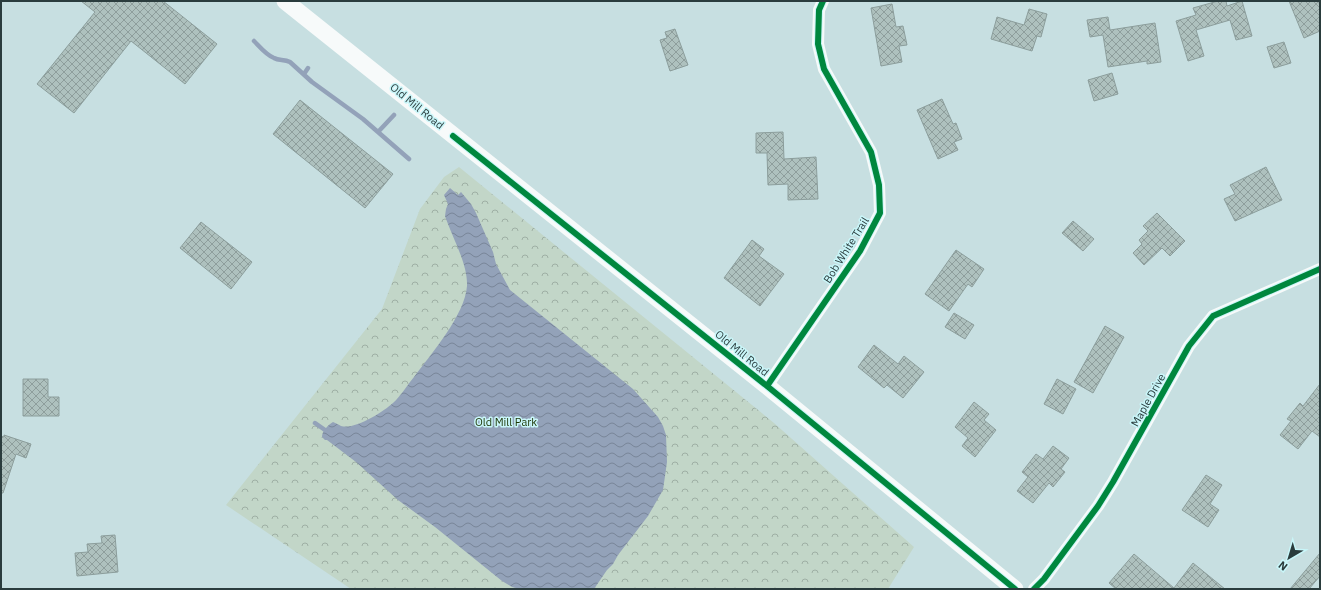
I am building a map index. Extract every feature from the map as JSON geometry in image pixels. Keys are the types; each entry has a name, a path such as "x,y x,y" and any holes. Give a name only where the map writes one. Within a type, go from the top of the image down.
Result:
{"street":[{"name":"Old Mill Road","path":"285,1 767,386 1015,589"},
{"name":"Bob White Trail","path":"767,386 860,251 880,213 879,185 871,152 824,69 818,44 819,10 823,1"},
{"name":"Maple Drive","path":"1034,589 1044,579 1098,506 1189,346 1213,316 1320,269"}],"green space":[{"name":"Old Mill Park","path":"459,167 774,423 914,547 888,589 351,589 226,505 382,309 420,209 444,177"}],"water":[{"path":"450,188 458,195 461,192 471,204 493,252 496,264 510,290 633,389 658,417 663,426 666,435 667,462 663,490 648,516 594,589 520,589 512,587 502,581 435,527 398,500 356,462 322,437 326,428 333,422 347,427 361,423 383,411 393,403 438,346 454,321 465,297 467,278 462,260 445,216 448,204 444,195"}],"building":[{"path":"81,1 163,1 217,44 185,84 131,41 74,113 37,84 95,12"},
{"path":"1218,1 1226,1 1227,6 1242,1 1252,36 1236,40 1230,20 1196,30 1204,56 1188,61 1176,21 1196,15 1193,8"},
{"path":"1289,1 1318,1 1320,5 1320,31 1304,38"},
{"path":"892,4 896,27 903,26 907,45 899,46 902,62 881,66 871,8"},
{"path":"1029,9 1047,14 1041,37 1037,36 1032,51 991,39 997,17 1024,25"},
{"path":"1108,17 1110,30 1155,23 1161,62 1147,64 1147,61 1108,67 1103,35 1090,37 1087,20"},
{"path":"675,29 688,65 670,71 660,40 667,38 665,32"},
{"path":"1284,42 1291,63 1274,68 1267,47"},
{"path":"1112,73 1118,94 1094,101 1088,80"},
{"path":"942,99 953,124 956,123 962,139 954,142 958,150 938,159 917,110"},
{"path":"300,100 393,174 365,208 273,134"},
{"path":"783,132 784,159 816,157 818,199 788,200 788,184 768,185 767,153 756,153 756,133"},
{"path":"1266,167 1282,200 1235,221 1224,199 1235,194 1230,185"},
{"path":"1157,213 1185,241 1170,256 1162,248 1144,265 1133,253 1142,244 1139,240 1148,231 1143,226"},
{"path":"1073,221 1094,239 1083,251 1062,233"},
{"path":"201,222 252,262 231,289 180,248"},
{"path":"752,240 764,249 759,256 784,274 760,306 724,278"},
{"path":"956,250 984,269 972,287 968,284 949,311 925,294"},
{"path":"954,313 974,325 965,339 945,327"},
{"path":"1105,326 1124,337 1093,393 1074,382"},
{"path":"874,345 898,364 904,356 924,372 903,398 887,385 884,388 858,367"},
{"path":"23,379 48,379 48,397 59,397 59,416 23,416"},
{"path":"1057,379 1076,389 1063,414 1044,404"},
{"path":"1320,384 1320,437 1312,431 1298,449 1280,435 1291,421 1287,419 1300,403 1303,406"},
{"path":"974,402 989,414 984,420 996,430 975,457 962,446 968,438 955,427"},
{"path":"4,435 31,444 26,458 16,454 3,493 1,493 1,436 4,437"},
{"path":"1053,446 1069,458 1061,469 1065,472 1053,487 1049,483 1033,503 1017,491 1028,477 1022,472 1036,454 1043,459"},
{"path":"1206,475 1222,485 1210,504 1219,510 1208,527 1182,510"},
{"path":"115,535 118,572 77,576 75,553 88,552 87,544 102,543 101,536"},
{"path":"1320,553 1320,576 1309,589 1290,589"},
{"path":"1134,554 1174,588 1193,563 1225,589 1116,589 1109,583"}],"waterway":[{"path":"254,41 271,57 290,62 312,82 363,119 409,159"},
{"path":"304,74 308,68"},
{"path":"378,132 394,115"},
{"path":"315,423 325,430"}],"cycle path":[{"path":"767,386 860,251 880,213 879,185 871,152 824,69 818,44 819,10 823,1"},
{"path":"453,136 767,386 1015,589"},
{"path":"1034,589 1044,579 1098,506 1189,346 1213,316 1320,269"}]}
